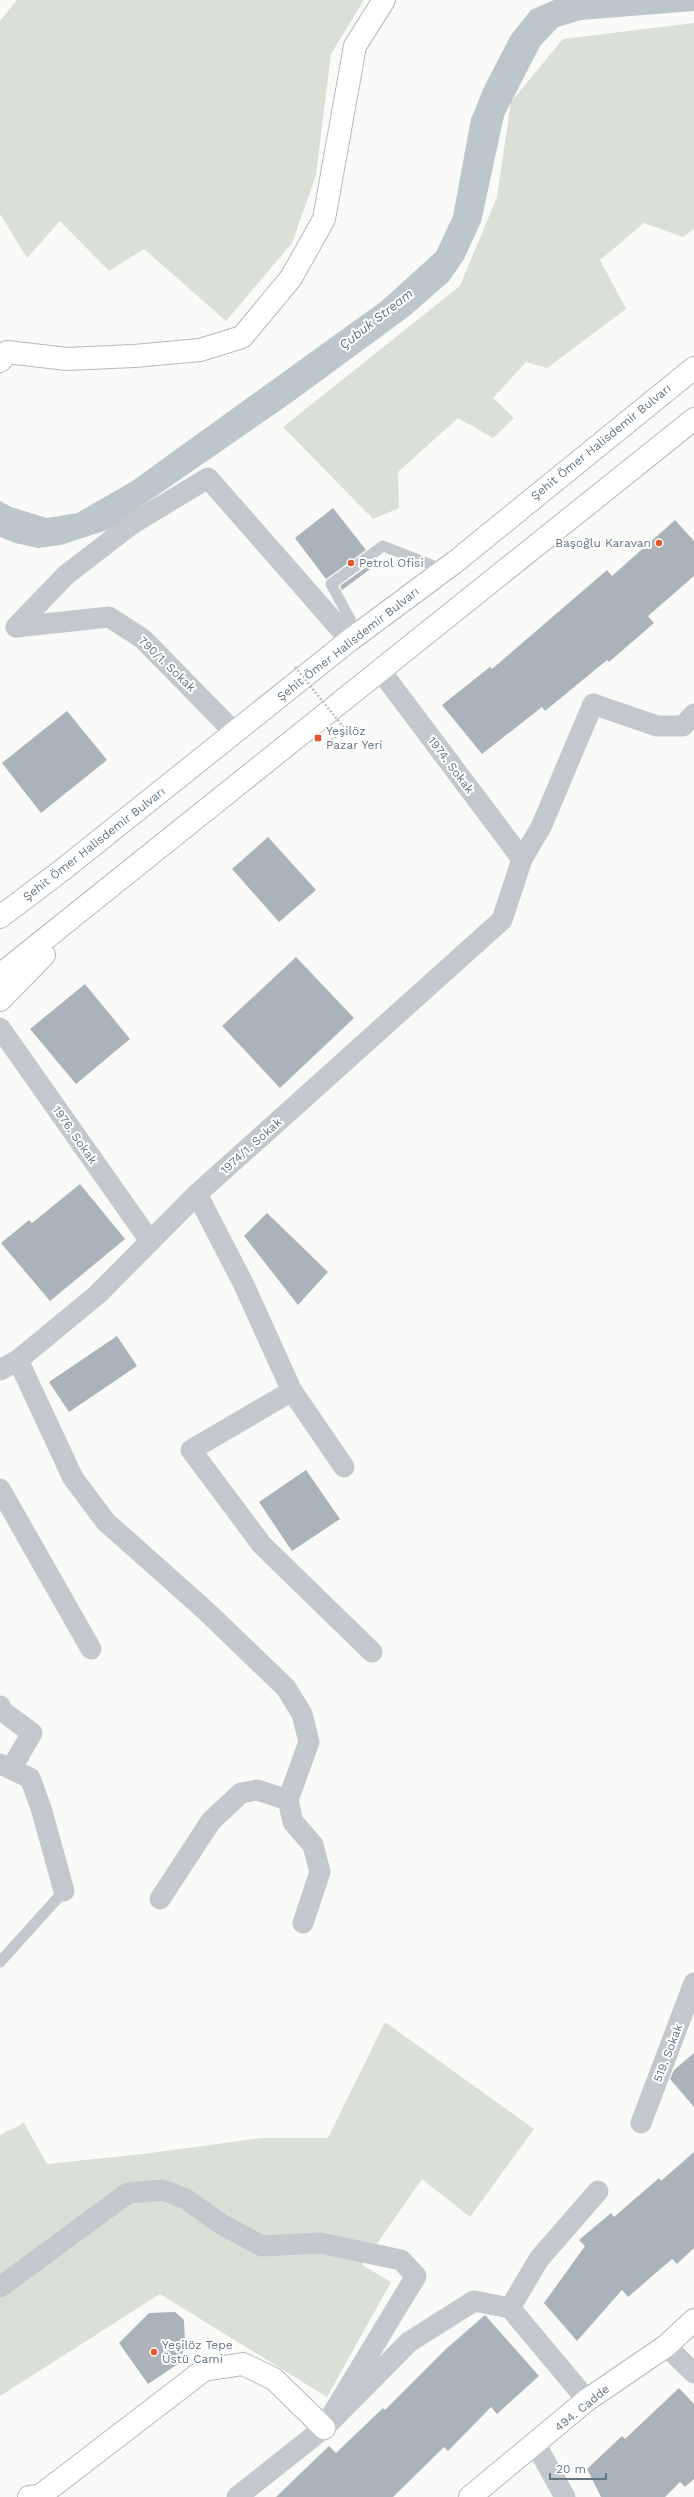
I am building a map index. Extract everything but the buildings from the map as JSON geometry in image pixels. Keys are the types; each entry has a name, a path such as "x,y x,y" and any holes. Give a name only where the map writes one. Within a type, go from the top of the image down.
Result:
{"main road":[{"path":"0,360 7,352 67,359 200,350 242,337 291,278 324,219 355,46 384,0"},
{"name":"Şehit Ömer Halisdemir Bulvarı","path":"0,917 61,871 354,637 444,570 694,368"},
{"path":"0,975 694,419"},
{"path":"0,905 61,871"},
{"path":"0,1000 111,886"},
{"name":"494. Cadde","path":"470,2497 536,2445 587,2400 666,2346 694,2320"},
{"path":"29,2497 41,2495 204,2370 243,2364 274,2379 324,2428"}],"street":[{"path":"8,623 66,575 132,524 208,478 354,637"},
{"name":"790/1. Sokak","path":"8,623 110,617 142,639 235,733"},
{"name":"1974. Sokak","path":"380,670 522,859"},
{"path":"522,859 541,827 593,704 657,726 683,726 694,714"},
{"name":"1974/1. Sokak","path":"0,1370 18,1360 98,1294 197,1194 502,920 522,859"},
{"name":"1976. Sokak","path":"0,1028 150,1241"},
{"path":"197,1194 243,1283 292,1391 344,1467"},
{"path":"18,1360 73,1478 106,1522 205,1610 286,1688 302,1714 309,1742 288,1800 293,1822 313,1845 320,1872 303,1923"},
{"path":"292,1391 191,1450 262,1545 372,1652"},
{"path":"0,1489 91,1649"},
{"path":"0,1706 2,1711 32,1733 5,1766 30,1778 41,1808 64,1891"},
{"path":"160,1899 211,1821 241,1793 257,1790 288,1800"},
{"name":"519. Sokak","path":"641,2123 694,1983"},
{"path":"0,2287 128,2193 163,2190 186,2199 221,2224 262,2246 320,2243 401,2260 416,2276 324,2428"},
{"path":"510,2308 539,2259 598,2191"},
{"path":"237,2497 324,2428 409,2342 474,2301 510,2308 587,2400"},
{"path":"666,2346 694,2373"},
{"path":"536,2445 565,2497"}],"lane":[{"path":"354,637 331,584 383,546 444,570"},
{"path":"0,1962 64,1891"}],"path":[{"path":"295,667 345,729 325,745"}],"shaded area":[{"path":"17,0 364,0 331,54 316,175 292,243 226,321 144,249 109,271 60,221 27,258 0,214 0,21"},
{"path":"694,23 694,229 683,237 644,223 600,260 626,309 547,368 526,362 493,398 514,418 493,438 458,418 398,472 399,508 373,519 283,427 460,286 497,197 511,102 563,39"},
{"path":"385,2022 534,2129 470,2217 422,2179 362,2265 391,2282 327,2397 160,2294 0,2396 0,2135 24,2123 47,2164 143,2154 262,2138 328,2138"}],"water":[{"name":"Çubuk Stream","path":"554,0 694,0 694,11 581,20 558,27 540,46 504,116 481,222 464,259 449,281 409,316 292,402 107,530 61,545 38,548 15,543 0,537 0,501 11,507 47,518 77,513 131,482 382,301 436,252 453,216 471,119 484,87 511,35 531,10"}],"place":[{"name":"Başoğlu Karavan","path":"659,543"},
{"name":"Petrol Ofisi","path":"351,563"},
{"name":"Yeşilöz Pazar Yeri","path":"318,738"},
{"name":"Yeşilöz Tepe Üstü Cami","path":"154,2352"}]}
